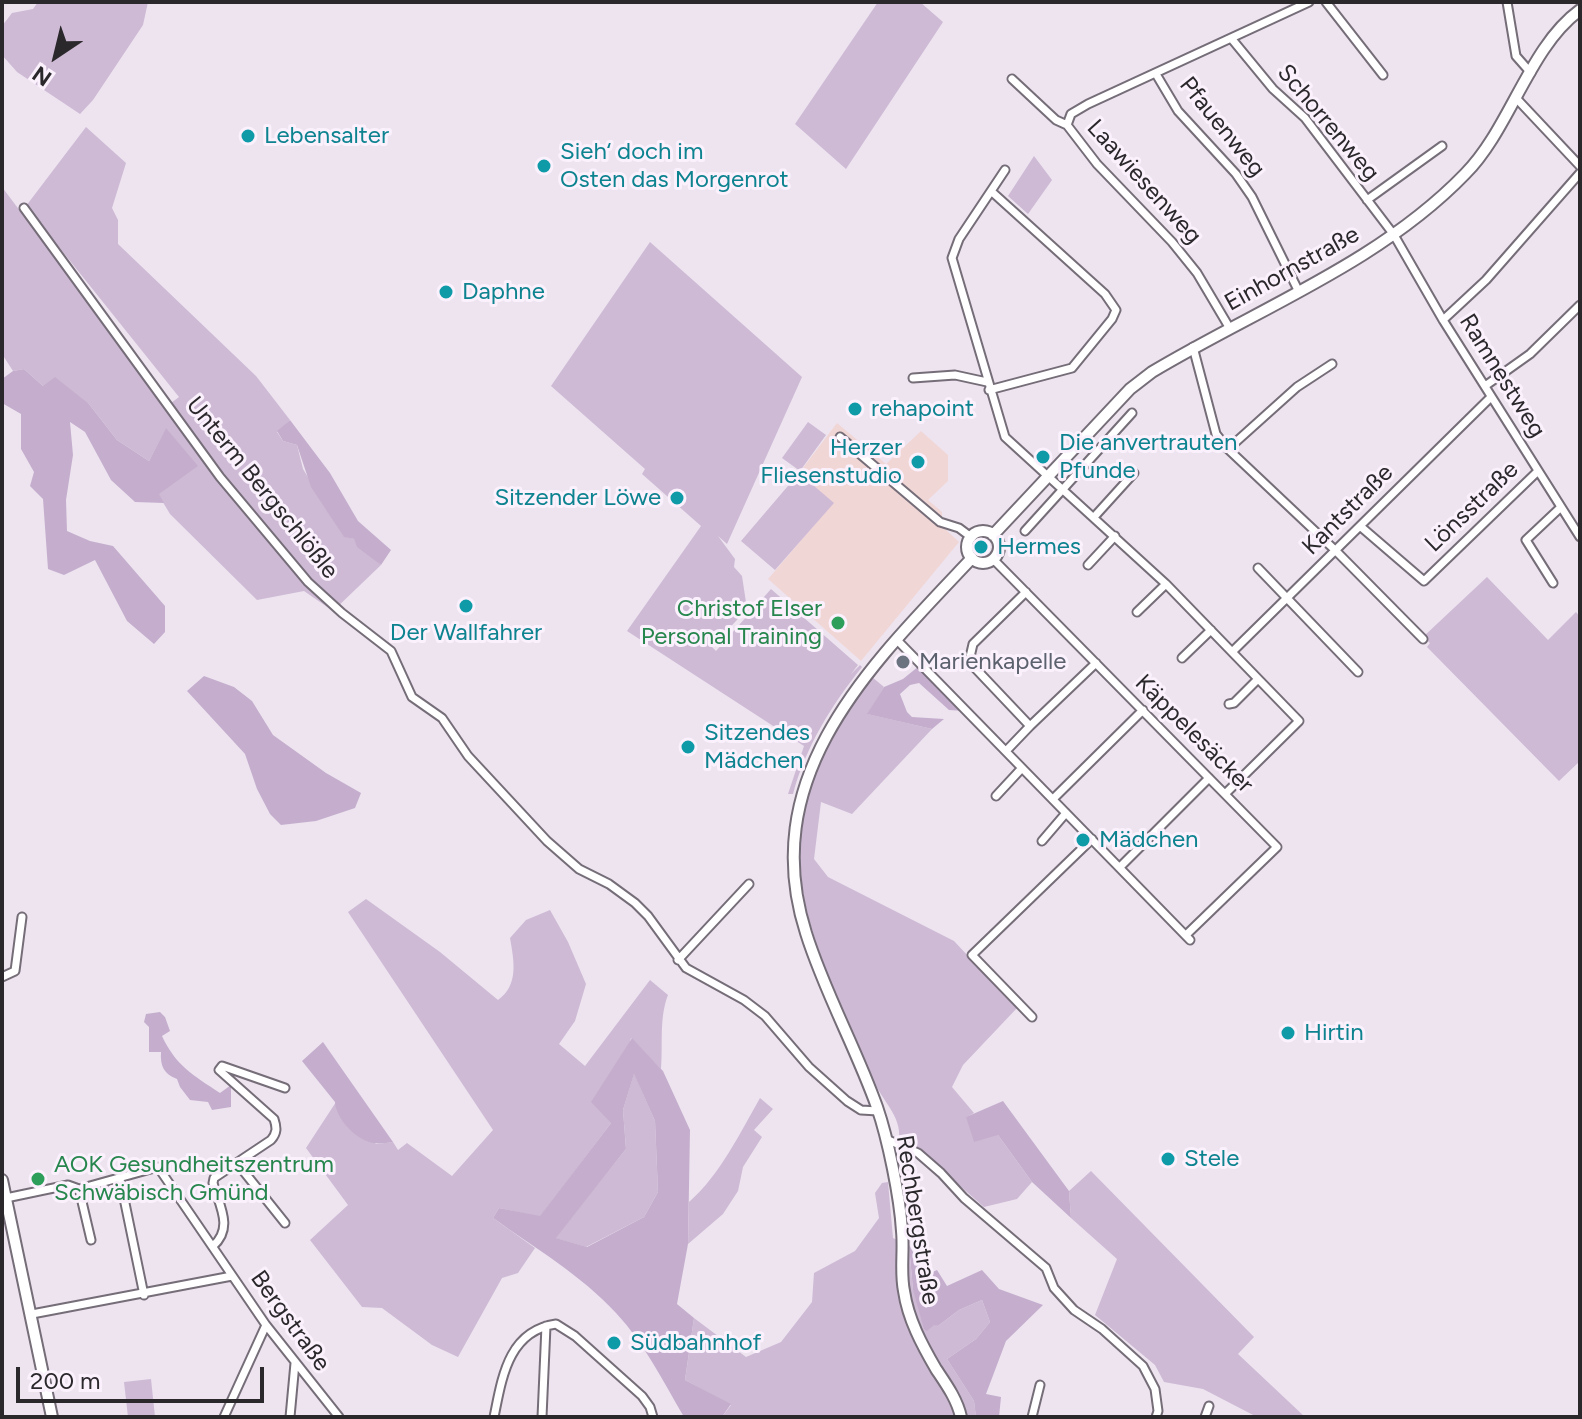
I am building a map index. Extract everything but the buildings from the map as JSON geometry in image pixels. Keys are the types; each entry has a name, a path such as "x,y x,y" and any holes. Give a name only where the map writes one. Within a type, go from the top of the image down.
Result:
{"main road":[{"name":"Einhornstraße","path":"993,535 1130,389 1152,372 1229,327 1299,292 1394,235 1438,201 1468,172 1502,124 1560,29 1580,10"},
{"path":"983,532 993,535 999,549 993,559 980,563 972,558 967,548 971,537 983,532"},
{"path":"896,639 972,558"},
{"name":"Rechbergstraße","path":"896,639 842,706 812,764 800,799 795,878 806,936 878,1111 886,1139 902,1229 904,1292 913,1324 961,1417"},
{"path":"2,1180 52,1417"}],"street":[{"path":"1067,125 1071,114 1088,104 1309,2"},
{"path":"1326,2 1383,75"},
{"path":"1507,2 1516,56 1531,73"},
{"name":"Schorrenweg","path":"1231,38 1273,89 1305,118 1394,235"},
{"name":"Pfauenweg","path":"1156,74 1178,111 1236,174 1252,197 1299,292"},
{"name":"Laawiesenweg","path":"1012,79 1056,120 1067,125 1097,164 1154,221 1197,273 1229,327"},
{"path":"1516,98 1580,166"},
{"path":"1367,200 1442,146"},
{"path":"1005,170 959,239 952,258 1005,437 1166,584 1299,721 1225,794"},
{"path":"1443,320 1507,258 1580,173"},
{"path":"913,378 955,375 988,386 1072,368 1116,310 1105,294 991,191"},
{"name":"Unterm Bergschlößle","path":"24,208 220,477 308,582 391,651 412,697 442,718 468,756 547,841 579,869 609,884 635,903 648,916 678,960 712,985 744,1000 765,1016 809,1067 853,1106 878,1111"},
{"name":"Ramnestweg","path":"1394,235 1443,320 1580,537"},
{"path":"1485,386 1530,354 1580,305"},
{"path":"1193,347 1216,434 1423,639"},
{"path":"1228,449 1297,387 1332,364"},
{"name":"Kantstraße","path":"1232,652 1491,397"},
{"path":"1025,531 1132,413"},
{"path":"840,437 940,522 959,528 971,537"},
{"name":"Lönsstraße","path":"1360,526 1424,581 1538,471"},
{"path":"1095,516 1134,473"},
{"path":"1553,583 1526,540 1561,507"},
{"path":"1088,565 1115,536"},
{"name":"Käppelesäcker","path":"993,559 1277,847 1188,937 1120,867"},
{"path":"1258,568 1358,672"},
{"path":"1137,612 1166,584"},
{"path":"1026,592 973,644 970,657 976,669 1030,726"},
{"path":"1182,658 1211,630"},
{"path":"896,639 1120,867 1209,778"},
{"path":"1006,751 1096,663"},
{"path":"1229,704 1234,703 1258,679"},
{"path":"1053,799 1143,710"},
{"path":"996,796 1022,768"},
{"path":"1042,841 1066,813"},
{"path":"1032,1017 972,955 1092,839"},
{"path":"678,960 749,884"},
{"path":"2,977 15,971 22,917"},
{"path":"213,1246 222,1239 225,1223 214,1178 276,1134 274,1119 219,1070 222,1066 285,1088"},
{"path":"886,1139 918,1153 941,1173 964,1198 1046,1268 1054,1288 1074,1310 1102,1329 1143,1366 1155,1389 1156,1417"},
{"path":"237,1163 285,1223"},
{"name":"Bergstraße","path":"120,1179 125,1174 158,1167 266,1325 339,1417"},
{"path":"6,1198 68,1185 79,1189 120,1179 144,1295"},
{"path":"79,1189 91,1240"},
{"path":"32,1314 232,1276"},
{"path":"494,1417 505,1365 519,1343 546,1326 556,1324 642,1396 653,1417"},
{"path":"224,1417 266,1325"},
{"path":"542,1417 546,1326"},
{"path":"290,1417 295,1363"},
{"path":"1032,1417 1040,1385"},
{"path":"1205,1417 1209,1406"}],"shaded area":[{"path":"38,2 148,2 143,25 93,100 80,114 17,72 2,55 2,26 12,13 33,9"},
{"path":"878,2 920,2 943,22 846,169 795,124"},
{"path":"86,127 126,163 112,208 118,220 118,244 256,376 290,420 277,432 283,441 297,445 303,469 344,536 354,539 381,565 333,611 304,591 257,600 170,514 158,494 180,447 166,429 149,461 117,440 89,404 43,386 24,369 13,371 2,354 2,187 167,406 179,397 26,206"},
{"path":"1034,156 1052,180 1028,214 1008,196"},
{"path":"650,242 802,377 727,544 718,536 735,559 734,567 742,576 747,609 712,647 716,651 771,589 858,665 851,674 860,665 862,667 821,727 805,759 793,794 788,794 804,746 627,631 701,526 642,474 645,469 551,386"},
{"path":"24,369 43,386 55,377 89,404 117,440 149,461 166,428 198,466 159,494 164,503 135,502 111,480 85,432 70,422 73,455 66,500 67,531 113,546 165,606 165,632 154,644 127,621 95,560 64,575 48,569 43,499 30,486 34,472 21,449 21,414 2,403 2,379 13,371"},
{"path":"290,420 330,473 358,521 391,550 381,565 357,547 354,539 344,537 311,487 297,445 283,441 277,431"},
{"path":"808,422 826,435 800,471 782,458"},
{"path":"837,423 886,464 921,431 948,455 948,481 928,500 942,512 942,526 959,542 861,661 768,579 833,503 799,473"},
{"path":"799,473 834,503 775,570 741,541"},
{"path":"1487,577 1548,640 1576,612 1580,617 1580,761 1559,781 1427,647 1430,643 1423,637"},
{"path":"919,666 964,711 949,710 919,683 910,685 900,694 912,717 944,719 932,729 867,714 884,687 903,679"},
{"path":"204,676 234,687 252,701 273,735 326,773 361,793 355,808 316,821 281,825 270,814 257,789 245,754 187,691"},
{"path":"872,677 884,687 868,714 932,729 852,814 821,802 814,859 828,877 954,941 1017,1008 963,1065 952,1087 974,1113 967,1117 998,1135 1032,1182 1017,1199 984,1207 926,1156 899,1139 894,1115 873,1079 811,926 800,857 808,794 833,734"},
{"path":"366,899 440,952 498,1000 512,980 510,938 526,920 550,910 586,984 575,1021 559,1044 585,1066 650,980 668,995 662,1022 661,1069 631,1038 611,1123 540,1217 499,1208 493,1218 535,1248 518,1273 502,1278 458,1357 432,1345 382,1308 362,1307 310,1240 348,1205 306,1148 336,1102 376,1144 393,1142 398,1150 407,1143 452,1176 493,1130 348,912"},
{"path":"160,1012 170,1031 162,1036 173,1055 193,1075 220,1093 231,1085 231,1107 212,1110 208,1102 190,1100 177,1079 164,1069 161,1052 149,1052 149,1027 144,1022 146,1014"},
{"path":"632,1038 663,1071 690,1130 688,1244 677,1304 694,1318 685,1380 731,1404 722,1417 684,1417 644,1350 616,1313 573,1274 493,1218 499,1208 540,1216 611,1123 591,1102","holes":["634,1074 655,1121 658,1192 644,1217 587,1247 556,1238 626,1149 623,1110"]},
{"path":"323,1042 393,1142 367,1141 343,1122 335,1102 302,1061"},
{"path":"634,1073 655,1121 658,1192 644,1217 586,1247 555,1238 626,1149 623,1110"},
{"path":"760,1098 773,1109 754,1130 762,1137 743,1167 738,1191 723,1214 688,1244 689,1202 720,1166"},
{"path":"1003,1101 1069,1191 1071,1218 1032,1182 998,1135 974,1142 966,1117"},
{"path":"1091,1171 1254,1337 1238,1354 1305,1417 1257,1417 1203,1389 1164,1382 1155,1365 1095,1315 1117,1259 1071,1218 1069,1191"},
{"path":"888,1182 893,1238 909,1245 913,1290 934,1324 938,1326 959,1310 982,1300 990,1322 976,1339 947,1359 974,1401 976,1417 722,1417 731,1405 685,1380 694,1318 746,1357 781,1342 812,1302 814,1273 855,1251 879,1218 875,1193 882,1183"},
{"path":"909,1245 926,1275 937,1270 947,1286 982,1270 999,1289 1043,1305 1006,1341 986,1394 1001,1397 999,1417 976,1417 974,1401 947,1359 976,1339 990,1322 982,1300 959,1310 938,1326 934,1325 927,1331 924,1329 913,1290"},
{"path":"151,1379 155,1417 128,1417 124,1382"}],"waterway":[{"path":"2,1287 2,1292"}],"place":[{"name":"Lebensalter","path":"248,136"},
{"name":"Sieh‘ doch im Osten das Morgenrot","path":"544,166"},
{"name":"Daphne","path":"446,292"},
{"name":"rehapoint","path":"855,409"},
{"name":"Die anvertrauten Pfunde","path":"1043,457"},
{"name":"Herzer Fliesenstudio","path":"918,462"},
{"name":"Sitzender Löwe","path":"677,498"},
{"name":"Hermes","path":"981,547"},
{"name":"Der Wallfahrer","path":"466,606"},
{"name":"Christof Elser Personal Training","path":"838,623"},
{"name":"Marienkapelle","path":"903,662"},
{"name":"Sitzendes Mädchen","path":"688,747"},
{"name":"Mädchen","path":"1083,840"},
{"name":"Hirtin","path":"1288,1033"},
{"name":"Stele","path":"1168,1159"},
{"name":"AOK Gesundheitszentrum Schwäbisch Gmünd","path":"38,1179"},
{"name":"Südbahnhof","path":"614,1343"}]}
